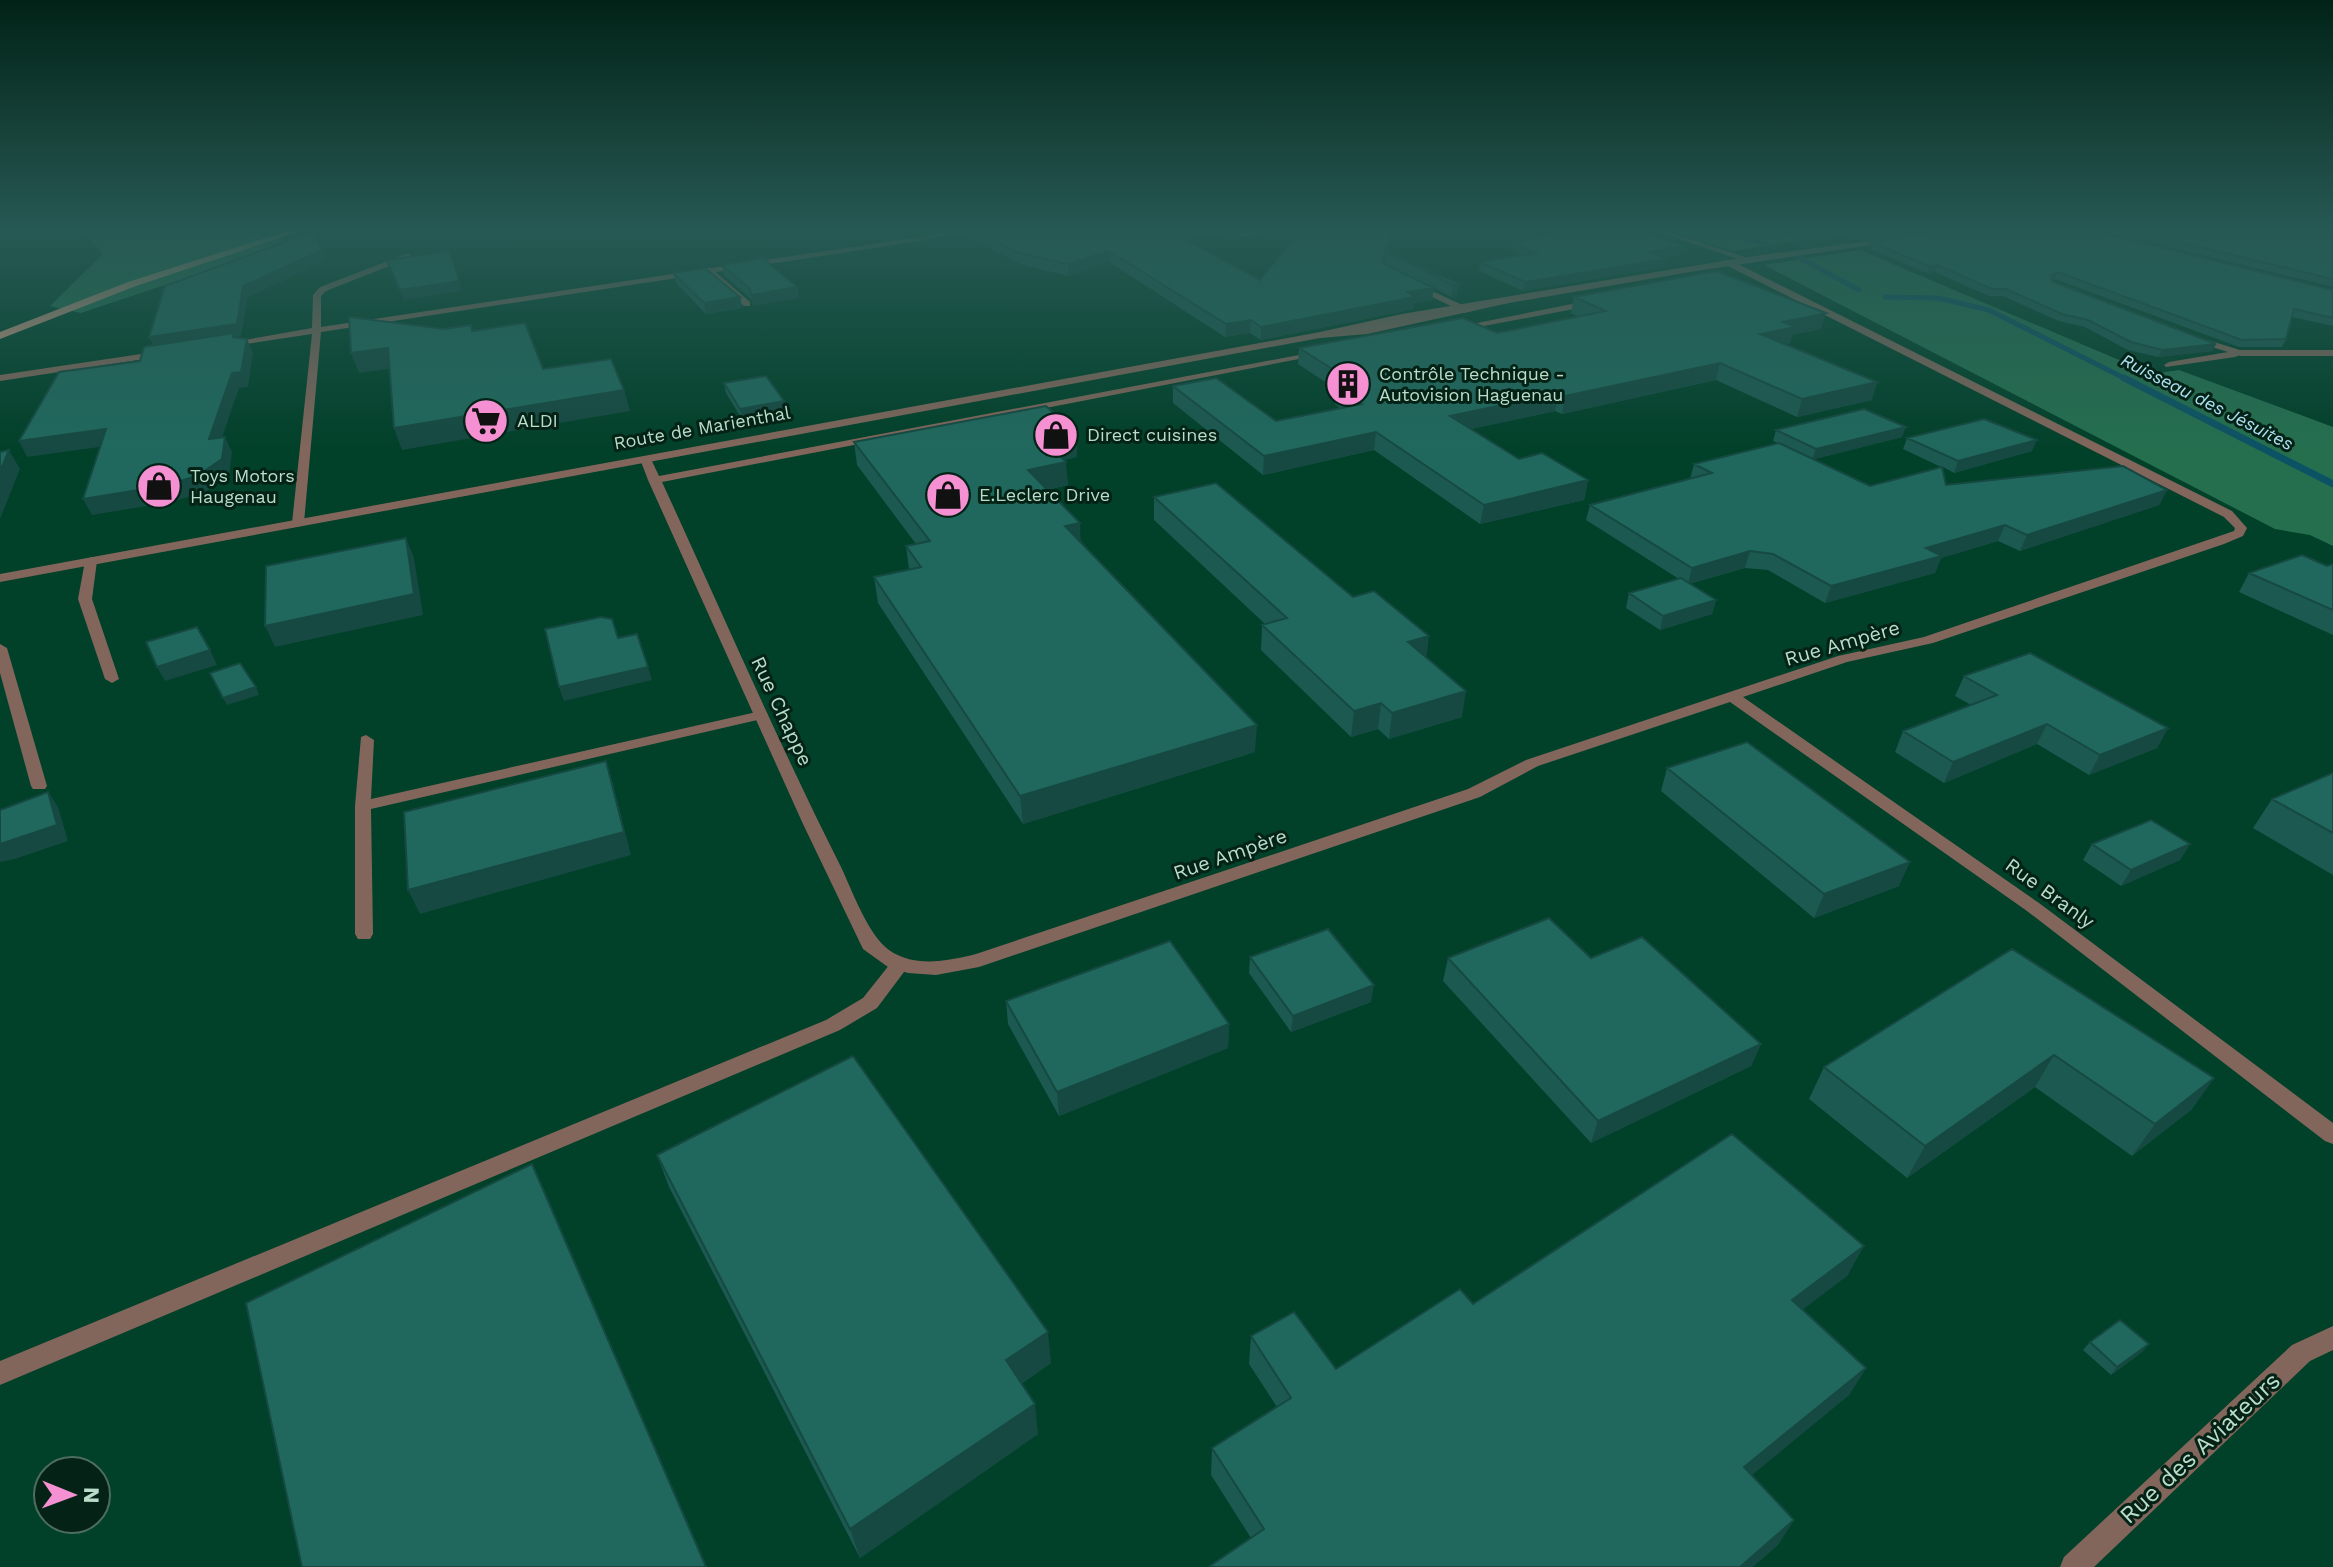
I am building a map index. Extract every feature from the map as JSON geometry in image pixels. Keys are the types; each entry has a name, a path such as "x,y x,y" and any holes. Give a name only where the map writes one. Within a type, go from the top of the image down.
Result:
{"main road":[{"path":"0,336 78,305"}],"street":[{"path":"298,523 317,305"},
{"path":"211,346 479,305"},
{"path":"1456,305 1464,309"},
{"name":"Route de Marienthal","path":"0,578 1320,335 1361,324 1487,305"},
{"path":"1448,330 1582,305"},
{"name":"Rue Ampère","path":"901,964 919,970 946,969 979,960 1474,793 1532,763 1843,659 1938,636 2239,533 2241,528 2228,514 1814,305"},
{"path":"2191,338 2240,353"},
{"path":"0,378 166,353"},
{"name":"Route de Marienthal","path":"654,480 1326,353"},
{"path":"2169,365 2240,353 2333,353"},
{"name":"Rue Chappe","path":"646,459 761,715 870,944 880,955 901,964"},
{"path":"91,561 85,599 112,679"},
{"path":"0,648 39,786"},
{"name":"Rue Branly","path":"1733,697 2033,907 2333,1135"},
{"path":"363,806 761,715"},
{"path":"364,934 366,740"},
{"path":"0,1373 833,1025 870,1003 901,964"},
{"name":"Rue des Aviateurs","path":"2074,1567 2301,1353 2333,1338"}],"green space":[{"path":"51,305 105,305 81,313"},
{"path":"1842,305 1990,305 2152,374 2179,370 2333,427 2333,546 2310,535 2275,529"}],"building":[{"path":"159,305 240,305 237,324 149,337"},
{"path":"1196,305 1373,305 1261,327 1251,320 1226,324"},
{"path":"1593,305 1805,305 1826,313 1783,322 1795,327 1760,334 1877,382 1802,399 1720,363 1565,396 1559,393 1450,416 1519,459 1542,453 1588,480 1484,505 1376,432 1264,456 1173,386 1216,378 1276,421 1362,404 1336,387 1355,383 1299,348 1463,318 1497,333 1606,311"},
{"path":"2042,305 2114,305 2216,344 2162,350 2131,342 2088,320"},
{"path":"2148,305 2333,305 2333,318 2294,309 2286,339 2242,340"},
{"path":"349,317 444,329 471,325 472,331 525,323 543,369 611,359 624,390 394,428 388,348 351,353"},
{"path":"233,333 233,337 247,339 241,372 232,373 209,439 225,437 222,459 197,476 163,486 83,499 106,429 19,441 59,372 140,361 144,347"},
{"path":"766,376 784,401 740,409 724,383"},
{"path":"1046,406 1076,434 1044,440 1066,462 1028,470 1080,523 1065,526 1257,725 1020,796 874,577 921,567 906,546 930,541 854,442"},
{"path":"1864,409 1906,427 1816,449 1776,430"},
{"path":"1984,419 2037,440 1958,461 1907,438"},
{"path":"1779,443 1870,486 1942,467 1946,485 2123,466 2167,490 2027,535 2005,525 1926,548 1942,556 1831,586 1773,554 1750,551 1692,568 1590,505 1712,473 1694,464"},
{"path":"9,450 0,472 0,452"},
{"path":"1216,483 1353,597 1374,591 1429,636 1408,642 1466,691 1392,713 1381,703 1354,711 1262,625 1287,618 1154,497"},
{"path":"406,538 414,594 265,626 266,566"},
{"path":"2302,555 2327,566 2333,564 2333,610 2249,573"},
{"path":"1681,578 1716,600 1663,616 1629,593"},
{"path":"601,617 612,619 618,638 637,634 648,667 559,687 545,629"},
{"path":"197,627 210,650 157,667 146,642"},
{"path":"2030,653 2168,728 2100,755 2047,724 1953,762 1903,731 1997,695 1964,676"},
{"path":"240,663 256,687 223,698 210,673"},
{"path":"1747,742 1910,862 1824,894 1667,768"},
{"path":"606,761 624,832 408,890 404,812"},
{"path":"2333,773 2333,833 2272,799"},
{"path":"48,792 57,825 0,844 0,810"},
{"path":"2151,820 2190,844 2131,870 2092,844"},
{"path":"1549,918 1591,958 1642,937 1761,1044 1598,1121 1448,958"},
{"path":"1328,929 1374,985 1293,1016 1250,957"},
{"path":"1170,941 1229,1024 1057,1092 1006,1001"},
{"path":"2012,949 2214,1078 2155,1124 2054,1055 1925,1146 1824,1067"},
{"path":"853,1056 1048,1332 1006,1360 1035,1404 850,1529 657,1155"},
{"path":"1732,1134 1864,1246 1792,1300 1866,1368 1744,1467 1794,1520 1740,1567 1210,1566 1264,1529 1212,1448 1291,1398 1251,1336 1294,1312 1336,1369 1460,1289 1473,1304"},
{"path":"532,1164 706,1567 302,1567 246,1303"},
{"path":"2120,1320 2149,1344 2117,1367 2090,1342"}],"waterway":[{"name":"Ruisseau des Jésuites","path":"1968,305 1989,310 2128,380"},
{"name":"Ruisseau des Jésuites","path":"2124,378 2333,484"}],"place":[{"name":"Contrôle Technique - Autovision Haguenau","path":"1348,384"},
{"name":"ALDI","path":"486,421"},
{"name":"Direct cuisines","path":"1056,435"},
{"name":"Toys Motors Haugenau","path":"159,486"},
{"name":"E.Leclerc Drive","path":"948,495"}]}
